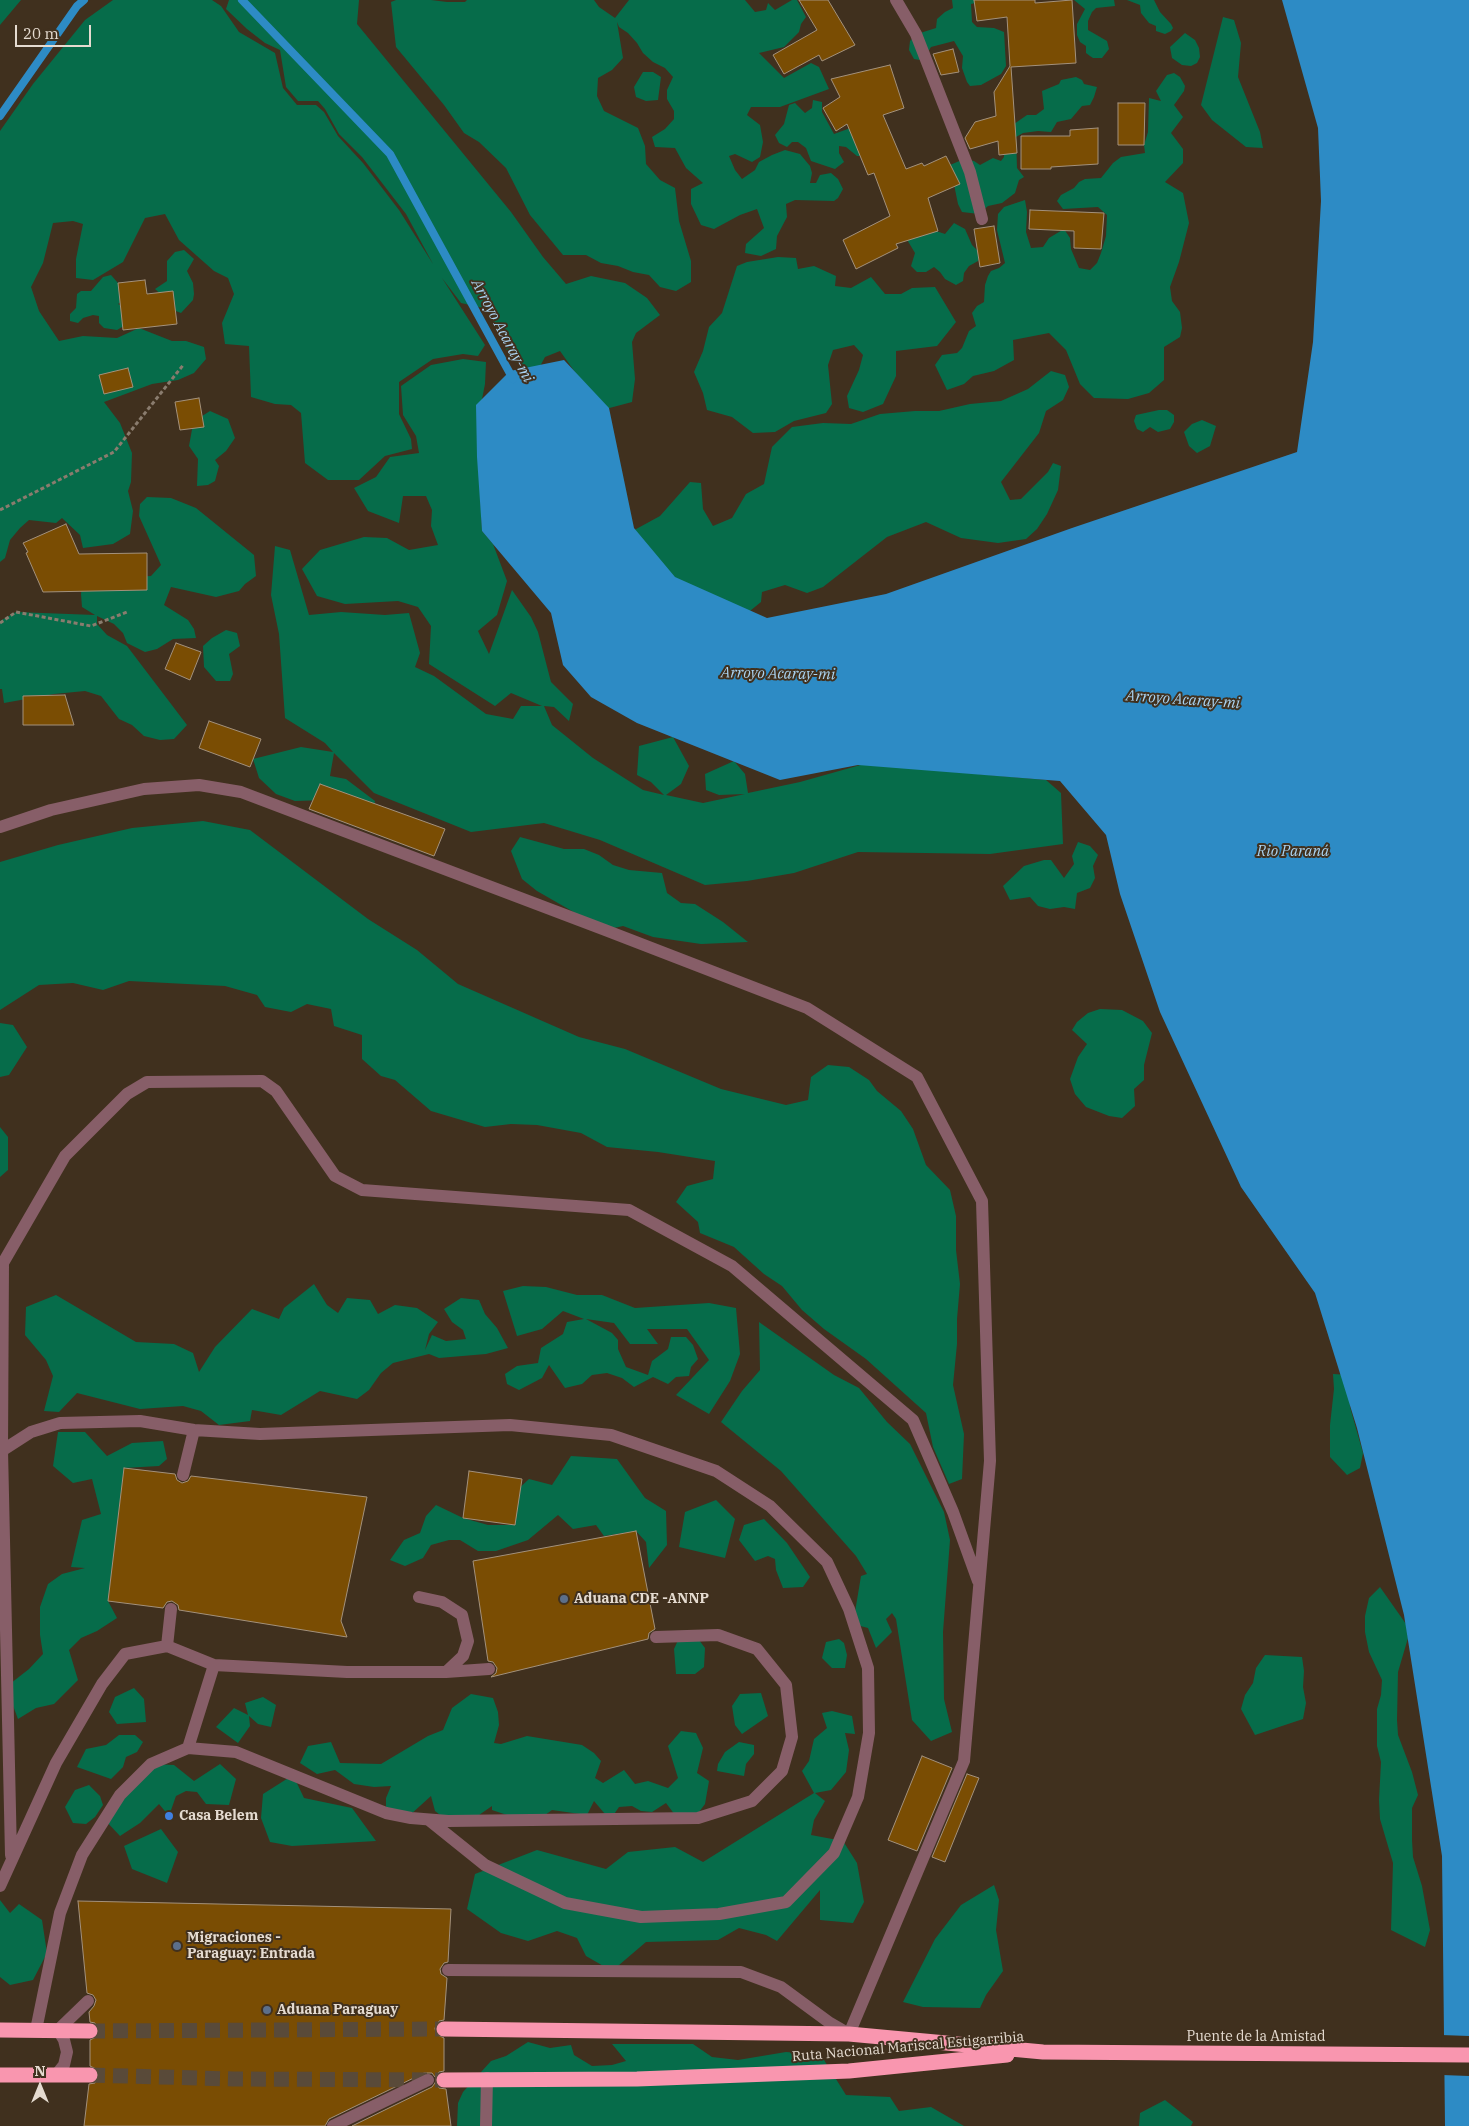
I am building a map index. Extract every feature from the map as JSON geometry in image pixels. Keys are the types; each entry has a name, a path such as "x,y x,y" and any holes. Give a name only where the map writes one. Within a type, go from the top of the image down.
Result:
{"highway":[{"path":"0,2030 90,2031"},
{"name":"Ruta Nacional Mariscal Estigarribia","path":"444,2030 849,2034 1043,2052"},
{"name":"Ruta Nacional Mariscal Estigarribia","path":"444,2080 487,2078 637,2079 849,2071 1043,2052"},
{"name":"Puente de la Amistad","path":"1043,2052 1469,2055"},
{"path":"0,2074 90,2075"}],"street":[{"path":"896,0 916,34 970,172 982,219"},
{"path":"0,827 51,810 144,789 199,785 241,792 807,1008 917,1077 982,1201 990,1461 964,1761 849,2034 830,2023 781,1987 741,1972 448,1970"},
{"path":"11,1858 1,1451 1,1263 65,1156 127,1094 147,1082 262,1081 276,1091 335,1176 362,1190 629,1210 732,1266 913,1420 953,1512 979,1586"},
{"path":"1,1451 31,1432 60,1423 140,1421 194,1430 260,1434 510,1425 610,1435 716,1472 770,1506 827,1562 849,1610 868,1668 869,1733 858,1797 834,1853 786,1902 719,1914 641,1917 566,1903 484,1865 429,1820"},
{"path":"183,1475 194,1430"},
{"path":"419,1597 442,1602 462,1615 468,1641 463,1656 446,1672"},
{"path":"167,1646 171,1609"},
{"path":"36,2030 60,1913 82,1855 120,1796 151,1764 188,1748 236,1752 386,1813 429,1820 698,1818 752,1801 782,1771 792,1737 786,1685 757,1649 718,1635 656,1637"},
{"path":"0,1886 11,1858 56,1763 102,1684 125,1654 167,1646 214,1665 347,1672 446,1672 489,1669"},
{"path":"188,1748 214,1665"},
{"path":"56,2075 64,2065 67,2052 64,2040 58,2030 88,2001"},
{"path":"486,2126 487,2078"},
{"path":"333,2126 428,2080"}],"path":[{"path":"0,510 114,452 184,364"},
{"path":"0,623 16,612 91,626 127,612"}],"green space":[{"path":"0,0 21,0 0,25"},
{"path":"113,0 212,0 221,6 239,32 275,53 283,88 297,105 316,105 324,112 338,136 363,163 399,210 433,264 406,214 362,157 339,134 325,109 318,101 298,101 286,87 280,50 265,43 226,9 229,0 359,0 357,24 511,212 543,257 566,284 591,276 625,283 647,298 660,315 636,333 632,342 635,379 632,402 602,410 560,351 545,357 537,372 513,361 501,340 488,309 461,303 442,278 485,345 478,356 463,354 433,359 399,382 399,414 411,439 412,449 385,456 359,480 328,480 305,463 301,413 291,405 275,404 251,397 249,346 225,344 222,323 234,294 228,278 214,271 179,240 165,214 145,218 123,262 93,280 76,278 76,259 83,224 73,221 53,223 43,263 31,287 39,311 59,341 83,336 117,338 139,328 172,341 186,341 204,347 206,359 194,373 178,380 152,384 104,402 120,423 132,453 131,482 128,491 133,511 130,534 113,544 83,548 80,535 62,518 56,523 29,520 10,540 5,558 0,562 0,131 33,84 85,20"},
{"path":"396,0 465,2 467,0 594,0 599,7 615,18 629,0 745,0 755,12 766,10 768,3 775,10 792,0 797,0 806,17 801,24 799,32 784,47 759,53 784,78 811,63 819,67 829,89 780,107 751,107 747,115 760,125 763,142 760,157 752,162 735,154 729,156 735,170 742,179 755,170 759,162 772,155 785,150 800,154 810,166 812,173 810,183 816,183 820,175 831,173 838,179 843,189 834,201 795,200 786,204 787,217 777,236 776,249 761,256 745,253 746,244 764,228 757,209 740,215 714,229 701,225 691,204 691,189 703,183 686,168 675,148 655,147 652,137 665,129 674,119 674,111 667,99 667,90 673,77 665,68 653,62 643,53 637,43 619,27 617,22 623,58 612,70 598,78 597,96 604,111 638,128 645,146 646,164 660,180 675,188 679,221 691,261 691,282 676,291 660,287 649,275 601,263 586,255 563,255 530,215 506,168 479,142 464,133 444,105 396,47 391,2"},
{"path":"952,0 989,0 971,4 972,22 977,27 994,28 1004,32 1006,66 1001,74 981,85 970,86 967,82 962,68 963,56 954,41 931,47 925,57 920,60 914,59 909,50 910,41 917,34 936,28 937,19 953,8"},
{"path":"1074,0 1114,0 1115,6 1096,8 1088,21 1088,30 1107,41 1109,49 1102,58 1090,56 1086,53 1086,46 1080,42 1077,35 1077,24 1085,9"},
{"path":"1127,0 1154,0 1160,12 1173,28 1165,34 1156,31 1156,26 1149,23 1141,13 1140,5"},
{"path":"1223,17 1234,20 1241,43 1238,77 1260,132 1263,148 1246,147 1212,120 1201,105"},
{"path":"1185,33 1195,40 1199,48 1200,57 1197,63 1191,66 1182,65 1172,58 1170,47"},
{"path":"643,72 653,72 661,77 658,100 646,101 636,97 634,87"},
{"path":"1174,73 1180,77 1185,86 1184,91 1174,105 1183,117 1171,133 1183,149 1183,163 1165,182 1183,193 1189,223 1179,262 1170,287 1172,301 1180,312 1182,328 1180,337 1164,347 1164,380 1149,393 1128,399 1094,398 1080,384 1066,350 1049,333 1013,340 1014,360 994,371 973,376 964,384 947,390 935,365 942,355 957,353 962,348 969,331 976,326 972,313 977,306 984,302 985,285 988,276 991,271 1005,263 997,230 998,214 1004,207 1025,200 1027,212 1026,232 1031,248 1043,247 1049,238 1064,229 1070,238 1071,249 1079,268 1090,270 1097,263 1101,253 1106,236 1107,215 1098,207 1063,209 1057,201 1061,195 1074,188 1079,182 1085,179 1101,178 1113,163 1121,157 1145,153 1144,145 1148,132 1149,98 1161,101 1156,91 1167,75"},
{"path":"1076,77 1082,80 1084,84 1097,87 1090,105 1082,106 1071,119 1057,122 1051,132 1023,133 1016,137 1017,168 1024,177 1019,180 1015,193 1002,203 988,206 979,214 962,212 958,204 950,165 964,159 974,161 980,165 993,158 1001,161 1004,157 1014,124 1027,115 1036,115 1044,109 1042,91 1059,84 1061,80"},
{"path":"813,100 822,102 822,112 834,134 856,126 865,156 857,156 846,147 839,146 839,153 844,162 835,169 811,161 806,148 798,142 792,142 787,147 779,143 775,135 784,124 789,105 795,103 805,113 812,108"},
{"path":"954,223 965,229 972,245 979,252 978,261 969,266 964,273 963,281 956,285 945,279 934,267 926,272 917,272 911,266 915,253 906,238 927,228 945,234"},
{"path":"184,250 194,259 187,271 193,283 194,294 193,300 181,313 168,308 164,297 155,289 167,281 167,261 175,252"},
{"path":"778,257 796,258 798,269 814,266 836,276 835,286 851,288 871,277 885,294 901,294 912,288 935,287 956,322 937,346 896,351 896,376 883,404 863,412 849,408 847,396 859,370 863,355 854,345 833,350 828,365 832,404 826,413 794,421 775,432 753,433 732,417 707,410 703,393 694,372 703,351 709,327 722,313 737,266 747,262"},
{"path":"111,275 125,291 124,300 118,304 127,309 127,324 117,330 104,328 99,323 99,316 93,315 83,318 78,323 70,321 70,314 76,308 77,294 81,291 91,291 103,277"},
{"path":"463,359 486,362 485,384 477,424 482,531 493,544 507,581 497,615 478,631 489,654 512,590 531,617 538,632 551,682 573,704 569,721 554,707 544,706 552,725 593,758 643,790 664,795 651,782 637,775 639,746 673,737 689,766 681,784 666,795 703,803 745,794 719,795 706,790 705,774 734,761 745,774 748,793 800,782 864,764 1046,780 1061,793 1063,844 990,854 858,852 794,873 747,881 705,885 600,840 544,823 471,832 374,793 334,753 330,776 346,779 375,801 372,816 327,800 295,801 276,794 259,778 253,759 301,747 333,752 325,743 285,718 279,634 271,595 275,546 290,550 309,615 341,612 385,615 409,613 420,653 415,667 434,676 486,714 513,719 521,706 542,706 511,693 495,706 429,664 431,626 418,607 398,601 345,604 317,596 302,569 320,550 364,537 387,538 409,550 438,545 431,526 432,510 426,496 403,496 399,523 368,511 354,488 376,477 390,457 419,453 416,436 403,415 401,386 431,365"},
{"path":"1051,371 1065,375 1069,387 1063,400 1046,411 1039,433 1001,482 1010,500 1021,499 1048,472 1053,463 1061,466 1058,490 1047,514 1037,529 1026,539 998,543 961,538 926,522 887,537 823,587 807,593 785,585 762,592 761,602 745,615 617,562 627,534 660,516 690,482 701,483 703,509 713,526 732,518 746,494 764,484 772,447 792,427 823,423 851,424 880,414 939,411 970,404 1001,401 1028,389"},
{"path":"1167,410 1174,415 1174,422 1170,429 1158,432 1150,427 1143,432 1137,429 1134,421 1136,415"},
{"path":"210,411 228,419 235,438 226,451 215,460 219,466 215,481 208,485 197,486 198,459 189,446 193,424"},
{"path":"1202,420 1216,426 1210,446 1197,453 1189,446 1184,432 1192,424"},
{"path":"147,497 171,498 196,508 254,555 256,576 239,591 216,597 171,587 164,605 188,620 194,629 196,638 173,639 157,649 145,652 127,643 123,633 114,624 97,616 97,624 107,635 127,646 187,725 174,739 160,740 144,736 132,725 119,719 101,696 85,691 54,694 4,703 2,689 0,689 0,621 16,612 95,615 82,607 83,580 151,576 161,565 139,516 140,504"},
{"path":"226,630 237,633 240,646 229,654 233,674 230,681 216,681 204,667 203,646"},
{"path":"203,821 250,830 368,919 417,950 458,984 579,1037 625,1049 721,1089 786,1105 808,1100 811,1077 828,1065 849,1067 869,1080 877,1091 901,1111 913,1129 926,1165 950,1190 956,1216 956,1250 960,1284 953,1385 964,1434 962,1479 949,1484 933,1447 926,1413 866,1359 824,1329 802,1310 782,1286 764,1274 734,1247 700,1233 698,1222 676,1202 687,1186 713,1179 715,1161 658,1152 607,1147 581,1133 537,1125 511,1124 485,1127 431,1111 395,1080 381,1076 362,1059 362,1035 334,1026 331,1009 307,1004 291,1012 265,1007 257,995 225,986 129,981 103,990 73,983 39,985 0,1010 0,862 58,845 132,828"},
{"path":"520,837 564,849 584,849 599,855 613,865 629,870 662,873 667,893 681,903 695,904 723,922 748,942 701,944 653,937 623,926 605,930 537,891 522,879 511,851"},
{"path":"1078,842 1090,846 1098,855 1093,866 1095,878 1090,888 1077,893 1075,909 1064,907 1050,909 1038,906 1030,897 1010,900 1003,886 1024,866 1044,860 1051,860 1064,878 1074,864 1072,856"},
{"path":"1100,1009 1122,1010 1143,1021 1152,1033 1144,1065 1144,1080 1134,1089 1135,1106 1122,1118 1109,1116 1086,1107 1075,1094 1070,1079 1078,1057 1087,1044 1072,1030 1077,1022 1088,1013"},
{"path":"0,1023 13,1025 27,1047 9,1075 0,1077"},
{"path":"0,1127 8,1137 8,1170 0,1177"},
{"path":"314,1284 327,1305 338,1313 347,1298 370,1300 378,1314 395,1305 417,1308 438,1322 429,1334 425,1350 432,1335 446,1341 466,1339 463,1330 452,1322 444,1309 461,1298 479,1300 485,1314 497,1328 508,1348 486,1354 439,1358 429,1354 393,1363 381,1373 369,1390 357,1399 320,1391 281,1415 252,1410 250,1421 219,1425 201,1411 183,1406 140,1409 77,1393 59,1412 44,1411 53,1376 46,1360 25,1335 26,1307 56,1295 136,1342 174,1344 193,1353 199,1372 215,1347 252,1309 279,1319 284,1308"},
{"path":"523,1286 546,1287 577,1295 602,1295 635,1308 709,1303 736,1308 740,1354 730,1381 709,1414 676,1395 709,1360 687,1329 647,1329 658,1344 630,1344 614,1323 586,1319 612,1333 618,1340 618,1349 626,1367 648,1375 652,1361 668,1349 671,1337 686,1337 693,1345 698,1359 691,1367 689,1376 676,1377 668,1384 653,1377 634,1387 622,1378 607,1373 592,1375 582,1384 565,1388 549,1365 542,1378 519,1390 507,1384 505,1374 517,1366 538,1363 541,1348 563,1334 567,1322 584,1319 563,1311 542,1329 517,1336 503,1291"},
{"path":"759,1322 834,1375 859,1388 887,1422 910,1444 944,1512 950,1540 943,1632 944,1699 952,1732 931,1741 912,1720 896,1619 892,1613 886,1619 892,1632 876,1648 868,1628 853,1624 861,1576 867,1574 856,1556 781,1471 721,1422 742,1391 760,1370"},
{"path":"1333,1374 1349,1375 1350,1407 1363,1453 1360,1468 1347,1475 1330,1457 1330,1425 1334,1389"},
{"path":"58,1432 85,1432 107,1456 132,1443 163,1441 167,1459 159,1466 124,1468 108,1601 117,1618 97,1631 81,1638 69,1650 78,1680 54,1704 36,1708 18,1719 6,1687 29,1669 43,1654 40,1635 40,1607 48,1584 62,1574 85,1568 71,1567 82,1520 101,1514 92,1479 73,1483 53,1466"},
{"path":"571,1456 617,1459 645,1498 666,1511 667,1545 649,1568 646,1542 636,1531 604,1536 596,1525 573,1529 558,1515 528,1540 496,1551 478,1551 460,1540 449,1540 431,1545 423,1558 405,1566 390,1560 404,1540 420,1533 426,1516 436,1505 463,1518 488,1525 515,1525 513,1494 529,1479 552,1485"},
{"path":"716,1500 735,1519 725,1558 679,1547 685,1512"},
{"path":"764,1519 787,1543 810,1577 803,1587 783,1588 776,1570 775,1559 768,1556 755,1561 739,1540 744,1525"},
{"path":"1380,1587 1406,1624 1408,1638 1398,1672 1397,1720 1398,1735 1412,1772 1418,1795 1412,1808 1412,1840 1413,1857 1422,1886 1430,1930 1425,1947 1391,1930 1393,1863 1380,1819 1381,1762 1377,1746 1377,1709 1381,1695 1382,1680 1369,1652 1365,1632 1365,1616 1369,1598"},
{"path":"680,1636 696,1636 705,1648 704,1667 695,1674 676,1674 674,1649"},
{"path":"839,1639 844,1643 847,1655 845,1668 832,1668 822,1658 826,1642"},
{"path":"1265,1655 1302,1657 1304,1671 1303,1687 1306,1703 1303,1719 1255,1735 1241,1709 1245,1695 1253,1683 1256,1668"},
{"path":"134,1688 144,1699 146,1722 117,1724 109,1712 115,1697"},
{"path":"761,1693 768,1716 742,1734 735,1725 732,1706 740,1694"},
{"path":"471,1694 493,1698 498,1712 499,1725 494,1743 501,1744 527,1736 582,1745 594,1753 601,1761 595,1778 603,1783 624,1770 635,1784 648,1781 668,1788 678,1778 668,1746 681,1731 696,1733 703,1748 697,1773 709,1781 705,1804 699,1812 678,1819 666,1803 652,1812 641,1811 632,1806 619,1807 610,1820 594,1801 587,1815 552,1810 545,1815 525,1821 492,1810 492,1806 479,1815 448,1821 435,1811 431,1796 410,1815 386,1813 386,1798 391,1786 374,1787 354,1784 335,1770 317,1774 300,1763 308,1746 331,1742 340,1763 381,1764 428,1736 443,1730 452,1708"},
{"path":"263,1697 276,1705 271,1727 258,1724 249,1716 250,1726 238,1743 216,1727 234,1708 248,1715 245,1703"},
{"path":"832,1711 852,1716 855,1734 845,1733 849,1750 846,1772 831,1790 815,1793 825,1801 814,1820 811,1835 843,1841 857,1863 864,1902 853,1923 820,1920 820,1890 777,1941 766,1935 739,1928 718,1940 646,1942 612,1971 586,1956 577,1938 557,1931 528,1941 501,1933 467,1909 475,1874 537,1850 606,1869 628,1852 675,1847 703,1862 814,1793 802,1771 809,1761 814,1739 827,1728 822,1713"},
{"path":"119,1735 135,1735 143,1742 137,1752 126,1757 123,1767 111,1779 77,1767 86,1749 106,1745"},
{"path":"739,1742 754,1745 754,1754 746,1764 744,1776 717,1771 718,1764 725,1752"},
{"path":"151,1764 174,1765 194,1781 220,1764 236,1779 229,1805 206,1804 197,1792 186,1791 176,1796 169,1816 159,1804 140,1823 120,1836 104,1819"},
{"path":"293,1775 304,1798 352,1808 376,1841 292,1846 270,1842 261,1818 263,1794"},
{"path":"89,1785 100,1796 103,1805 95,1817 86,1824 73,1823 65,1807 75,1790"},
{"path":"161,1829 178,1852 167,1883 132,1869 124,1846"},
{"path":"994,1885 999,1900 996,1930 1003,1971 986,1995 980,2008 923,2007 903,2002 935,1939 961,1905"},
{"path":"0,1900 10,1913 19,1904 42,1920 47,1953 33,1980 10,1985 0,1977"},
{"path":"528,2042 550,2048 571,2045 574,2055 592,2066 612,2065 626,2061 612,2044 693,2044 712,2057 738,2060 786,2052 810,2054 824,2060 846,2095 890,2097 899,2111 931,2107 964,2126 457,2126 458,2103 463,2092 491,2061 506,2056"},
{"path":"1165,2100 1193,2122 1191,2126 1139,2126 1140,2113"}],"water":[{"name":"Rio Paraná","path":"1282,0 1469,0 1469,2126 1445,2126 1442,1856 1404,1615 1357,1428 1315,1293 1241,1187 1160,1012 1120,894 1106,835 1060,781 858,765 780,780 637,723 591,697 563,665 551,613 482,531 476,405 510,371 564,360 609,408 634,528 675,577 767,618 886,594 1072,528 1297,452 1313,342 1321,201 1318,128"}],"pier":[{"path":"1441,2035 1469,2036 1469,2076 1442,2075"}],"building":[{"path":"799,0 828,0 855,45 822,61 819,55 784,74 773,55 817,30"},
{"path":"974,0 1035,0 1035,3 1072,0 1076,63 1011,67 1017,153 999,155 998,141 970,149 965,138 975,122 996,116 994,92 1010,66 1007,17 977,21"},
{"path":"953,49 959,72 941,75 933,54"},
{"path":"890,65 904,108 883,115 906,169 922,163 924,166 946,156 960,184 928,198 938,231 896,244 898,248 856,269 843,240 890,216 874,173 868,175 847,124 836,131 823,108 840,97 831,79"},
{"path":"1118,103 1145,103 1144,145 1118,145"},
{"path":"1098,128 1098,164 1051,167 1051,169 1021,169 1021,136 1070,136 1070,130"},
{"path":"1030,210 1104,213 1101,249 1074,248 1074,231 1029,229"},
{"path":"994,226 1000,263 980,267 974,229"},
{"path":"145,280 147,294 173,291 177,324 123,330 118,283"},
{"path":"128,368 133,387 104,394 99,375"},
{"path":"199,398 204,427 180,430 175,402"},
{"path":"66,524 79,554 147,553 147,590 43,592 23,543"},
{"path":"176,643 201,652 190,680 165,669"},
{"path":"65,695 74,725 23,725 23,696"},
{"path":"209,721 261,739 250,767 199,748"},
{"path":"320,784 445,829 434,856 309,809"},
{"path":"124,1468 175,1474 177,1480 182,1483 188,1481 191,1476 367,1497 341,1621 347,1637 179,1610 178,1605 172,1601 167,1602 163,1608 108,1601"},
{"path":"469,1471 522,1479 515,1525 463,1518"},
{"name":"Aduana CDE -ANNP","path":"636,1531 655,1629 649,1633 648,1639 491,1677 496,1673 497,1668 493,1662 488,1661 473,1561"},
{"path":"922,1756 952,1768 917,1851 888,1840"},
{"path":"967,1774 979,1778 945,1862 932,1857"},
{"name":"Aduana Paraguay","path":"78,1901 451,1909 448,1962 444,1963 440,1969 441,1974 447,1978 444,2020 439,2021 435,2028 436,2034 444,2038 444,2071 439,2072 435,2077 432,2073 424,2073 329,2119 325,2126 84,2126 89,2084 95,2083 99,2075 98,2070 90,2066 90,2040 98,2036 99,2031 95,2023 90,2022 89,2012 96,2000 93,1995 87,1993"},
{"path":"435,2083 439,2088 446,2089 451,2126 352,2126 432,2087"}],"waterway":[{"name":"Arroyo Acaray-mi","path":"0,116 77,6 84,0"},
{"name":"Arroyo Acaray-mi","path":"242,0 390,154 513,379"}],"tunnel":[{"path":"90,2031 444,2029"},
{"path":"90,2075 233,2079 444,2080"}],"place":[{"name":"Aduana CDE -ANNP","path":"564,1599"},
{"name":"Casa Belem","path":"169,1816"},
{"name":"Migraciones - Paraguay: Entrada","path":"177,1946"},
{"name":"Aduana Paraguay","path":"267,2010"}]}
